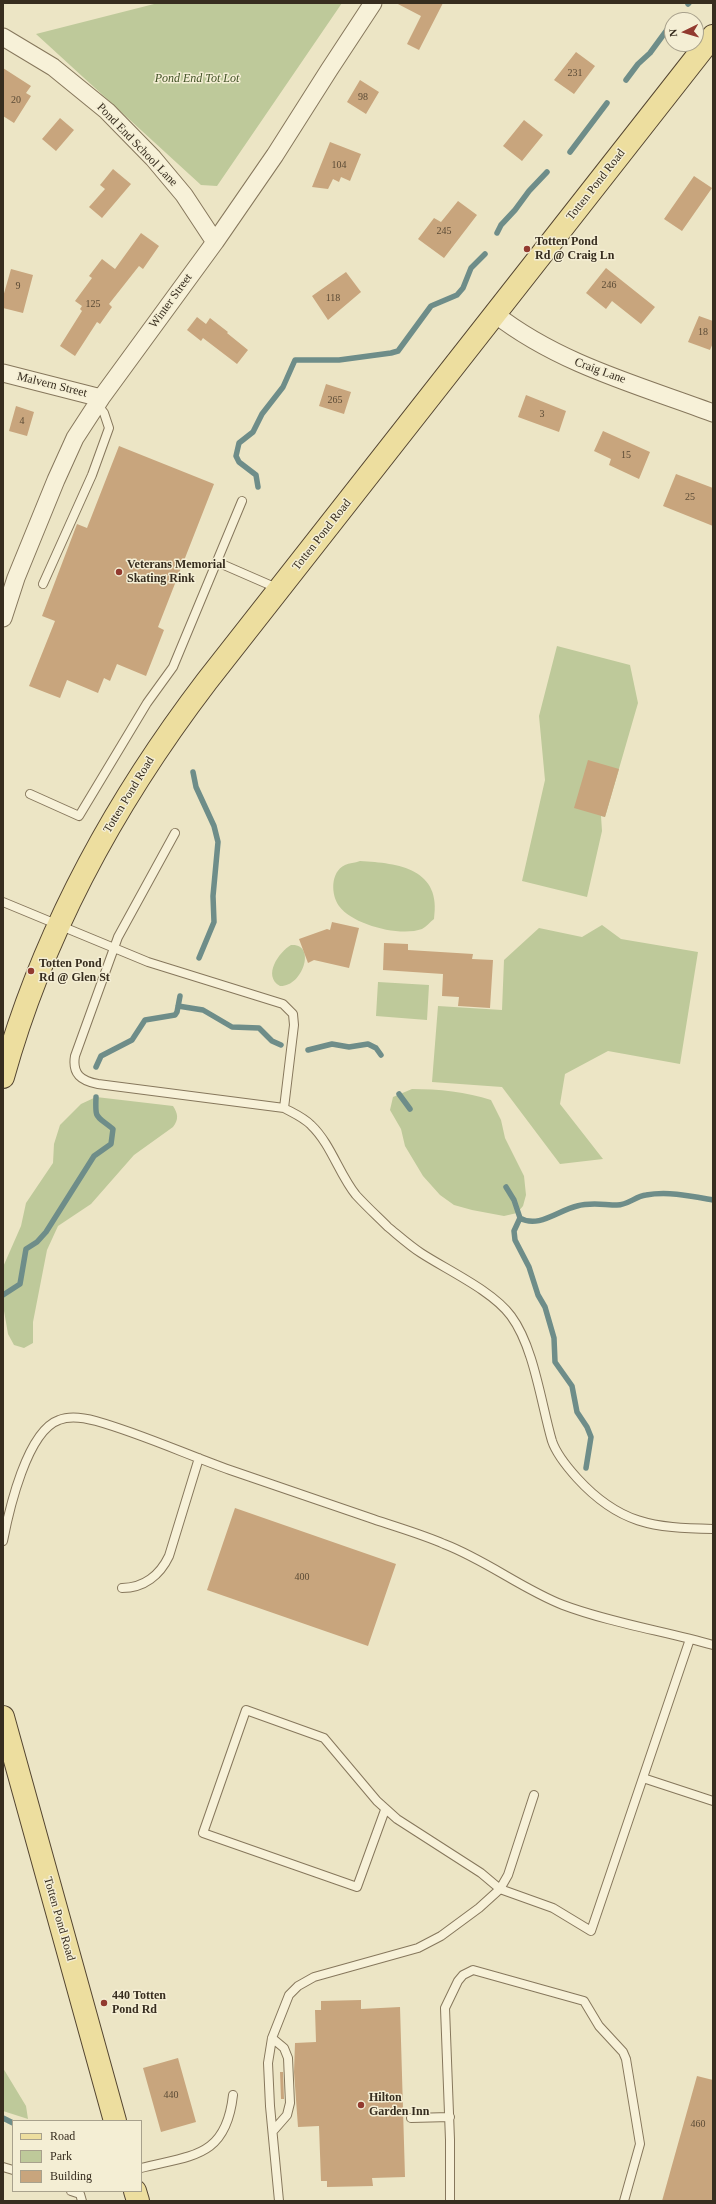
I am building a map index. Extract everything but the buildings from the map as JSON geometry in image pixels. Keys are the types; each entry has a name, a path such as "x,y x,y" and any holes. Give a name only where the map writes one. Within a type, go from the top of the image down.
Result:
{"main road":[{"name":"Totten Pond Road","path":"3,1077 30,995 60,926 104,835 150,759 207,681 713,36"},
{"name":"Totten Pond Road","path":"3,1717 115,2120"}],"street":[{"name":"Winter Street","path":"3,618 16,578 75,438 99,401 215,242 276,155 373,3"},
{"name":"Pond End School Lane","path":"3,36 53,67 107,111 152,158 184,195 215,242"},
{"name":"Craig Lane","path":"495,314 518,332 569,360 713,413"},
{"name":"Malvern Street","path":"3,373 99,401"}],"lane":[{"path":"43,584 92,475 109,428 99,401"},
{"path":"30,794 80,816 147,703 173,667 242,501"},
{"path":"217,562 280,589"},
{"path":"175,833 113,949 77,1050 74,1066 79,1077 98,1084 284,1108 313,1126 356,1194 388,1226 420,1252 496,1302 510,1315 522,1338 536,1380 552,1443 572,1472 592,1494 625,1517 662,1527 713,1529"},
{"path":"3,902 113,949 173,970 277,1001 287,1007 293,1014 294,1025 284,1108"},
{"path":"3,1542 15,1494 28,1457 42,1432 51,1423 65,1418 96,1421 445,1544 541,1595 566,1606 713,1645"},
{"path":"122,1588 133,1588 142,1585 163,1568 169,1556 199,1458"},
{"path":"3,1512 15,1494"},
{"path":"385,1810 357,1887 203,1833 246,1710 326,1740 385,1810 481,1873 500,1889 553,1908 592,1931 690,1639"},
{"path":"643,1778 713,1801"},
{"path":"279,2201 267,2071 268,2054 272,2038 288,1995 298,1986 320,1976 408,1952 430,1942 479,1908 500,1889 508,1875 534,1795"},
{"path":"450,2201 450,2117 445,2008 458,1981 463,1975 473,1970 584,2001 599,2026 623,2052 626,2059 640,2144 624,2201"},
{"path":"272,2038 287,2053 290,2103 287,2115 273,2131"},
{"path":"142,2168 197,2154 210,2148 218,2140 229,2118 233,2095"},
{"path":"411,2118 450,2117"},
{"path":"74,2192 80,2194 82,2201"}],"green space":[{"name":"Pond End Tot Lot","path":"158,3 342,3 217,186 201,185 36,34"},
{"path":"557,646 630,665 638,703 605,817 601,816 602,831 587,897 522,881 545,780 539,716"},
{"path":"360,861 403,867 415,872 424,879 431,889 435,902 434,919 422,929 402,931 378,928 355,919 346,913 339,906 334,896 334,878 340,868"},
{"path":"602,925 621,939 698,952 680,1064 608,1051 565,1074 560,1104 603,1159 560,1164 502,1087 432,1082 438,1006 502,1010 504,960 539,928 582,937"},
{"path":"291,945 299,946 303,951 305,957 304,965 295,980 280,986 275,982 272,976 272,970 278,958 286,948"},
{"path":"378,982 429,985 427,1020 376,1016"},
{"path":"412,1089 452,1092 491,1100 501,1120 505,1138 524,1176 526,1195 523,1206 517,1213 504,1216 454,1205 440,1195 423,1176 405,1146 401,1129 390,1110 393,1097"},
{"path":"96,1097 173,1106 177,1114 177,1119 173,1127 134,1155 91,1204 58,1226 47,1250 33,1322 33,1343 24,1348 14,1345 8,1334 3,1305 3,1267 21,1226 26,1203 53,1163 54,1144 60,1125 81,1104"},
{"path":"3,2068 26,2106 28,2119 3,2111"}],"waterway":[{"path":"626,80 638,64 650,53 664,34"},
{"path":"570,152 607,103"},
{"path":"497,233 501,225 547,172"},
{"path":"258,487 256,475 239,462 236,456 239,443 253,432 262,414 283,387 295,360 339,360 398,351 431,306 457,295 463,288 471,268 485,254"},
{"path":"193,772 196,787 214,826 218,842 213,896 214,922 199,958"},
{"path":"96,1067 101,1056 132,1040 145,1020 175,1015 180,996"},
{"path":"178,1006 203,1010 232,1027 259,1028 272,1041 281,1045"},
{"path":"308,1050 332,1044 349,1047 368,1044 376,1048 381,1055"},
{"path":"399,1094 410,1109"},
{"path":"3,1295 20,1284 26,1249 37,1242 46,1232 94,1156 111,1144 113,1129 96,1114 96,1097"},
{"path":"506,1187 514,1200 520,1218 527,1221 548,1218 570,1208 582,1205 621,1205 639,1197 654,1194 680,1194 713,1200"},
{"path":"520,1218 514,1231 515,1240 529,1267 538,1295 545,1307 554,1338 555,1362 572,1386 577,1412 587,1427 591,1437 586,1468"},
{"path":"3,2118 12,2122"}],"place":[{"name":"Totten Pond Rd @ Craig Ln","path":"527,249"},
{"name":"Veterans Memorial Skating Rink","path":"119,572"},
{"name":"Totten Pond Rd @ Glen St","path":"31,971"},
{"name":"440 Totten Pond Rd","path":"104,2003"},
{"name":"Hilton Garden Inn","path":"361,2105"}]}
